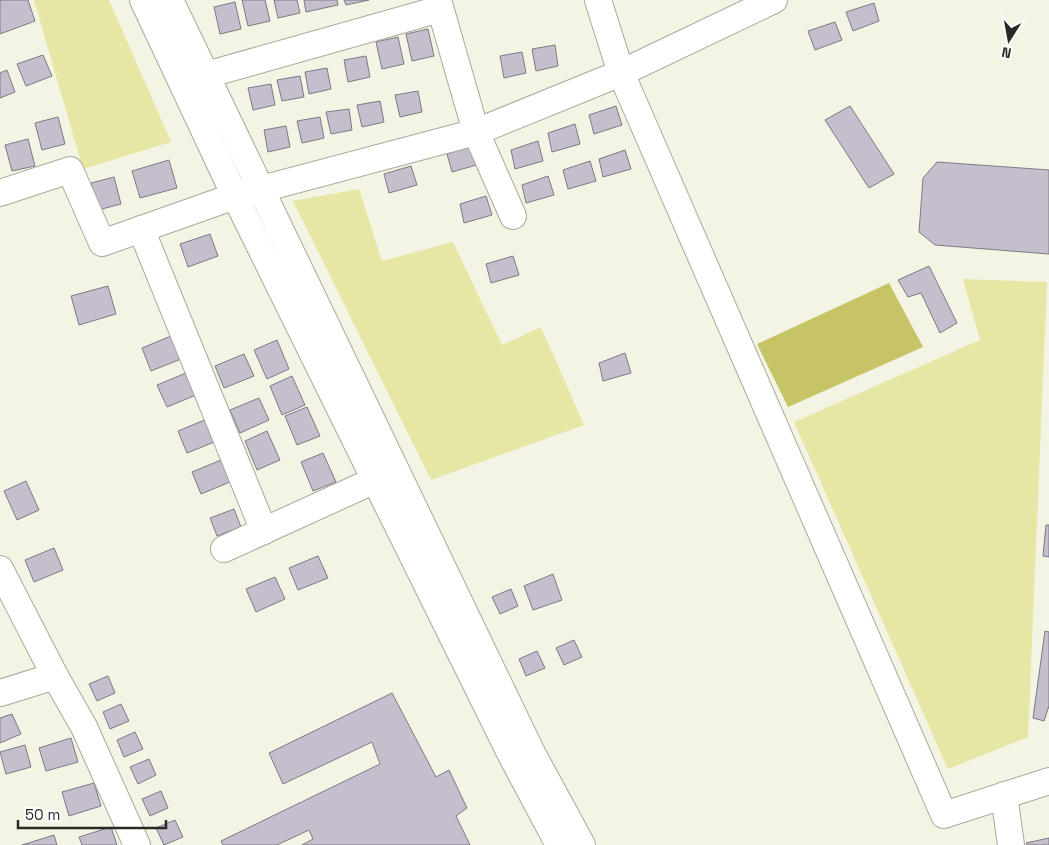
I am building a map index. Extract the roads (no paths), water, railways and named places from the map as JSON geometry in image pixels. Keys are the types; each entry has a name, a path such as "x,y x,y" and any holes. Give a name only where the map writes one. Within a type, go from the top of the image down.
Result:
{"street":[{"path":"143,0 235,196 512,757 559,845"},
{"path":"170,0 532,754 582,845"},
{"path":"598,0 621,73 944,815 1049,781"},
{"path":"0,192 70,170 102,243 235,196 476,132 621,73 774,0"},
{"path":"206,75 439,4 476,132 514,216"},
{"path":"141,229 264,531"},
{"path":"224,550 375,480"},
{"path":"0,569 55,676 84,727 137,845"},
{"path":"0,693 55,676"},
{"path":"1004,795 1011,844"}]}
